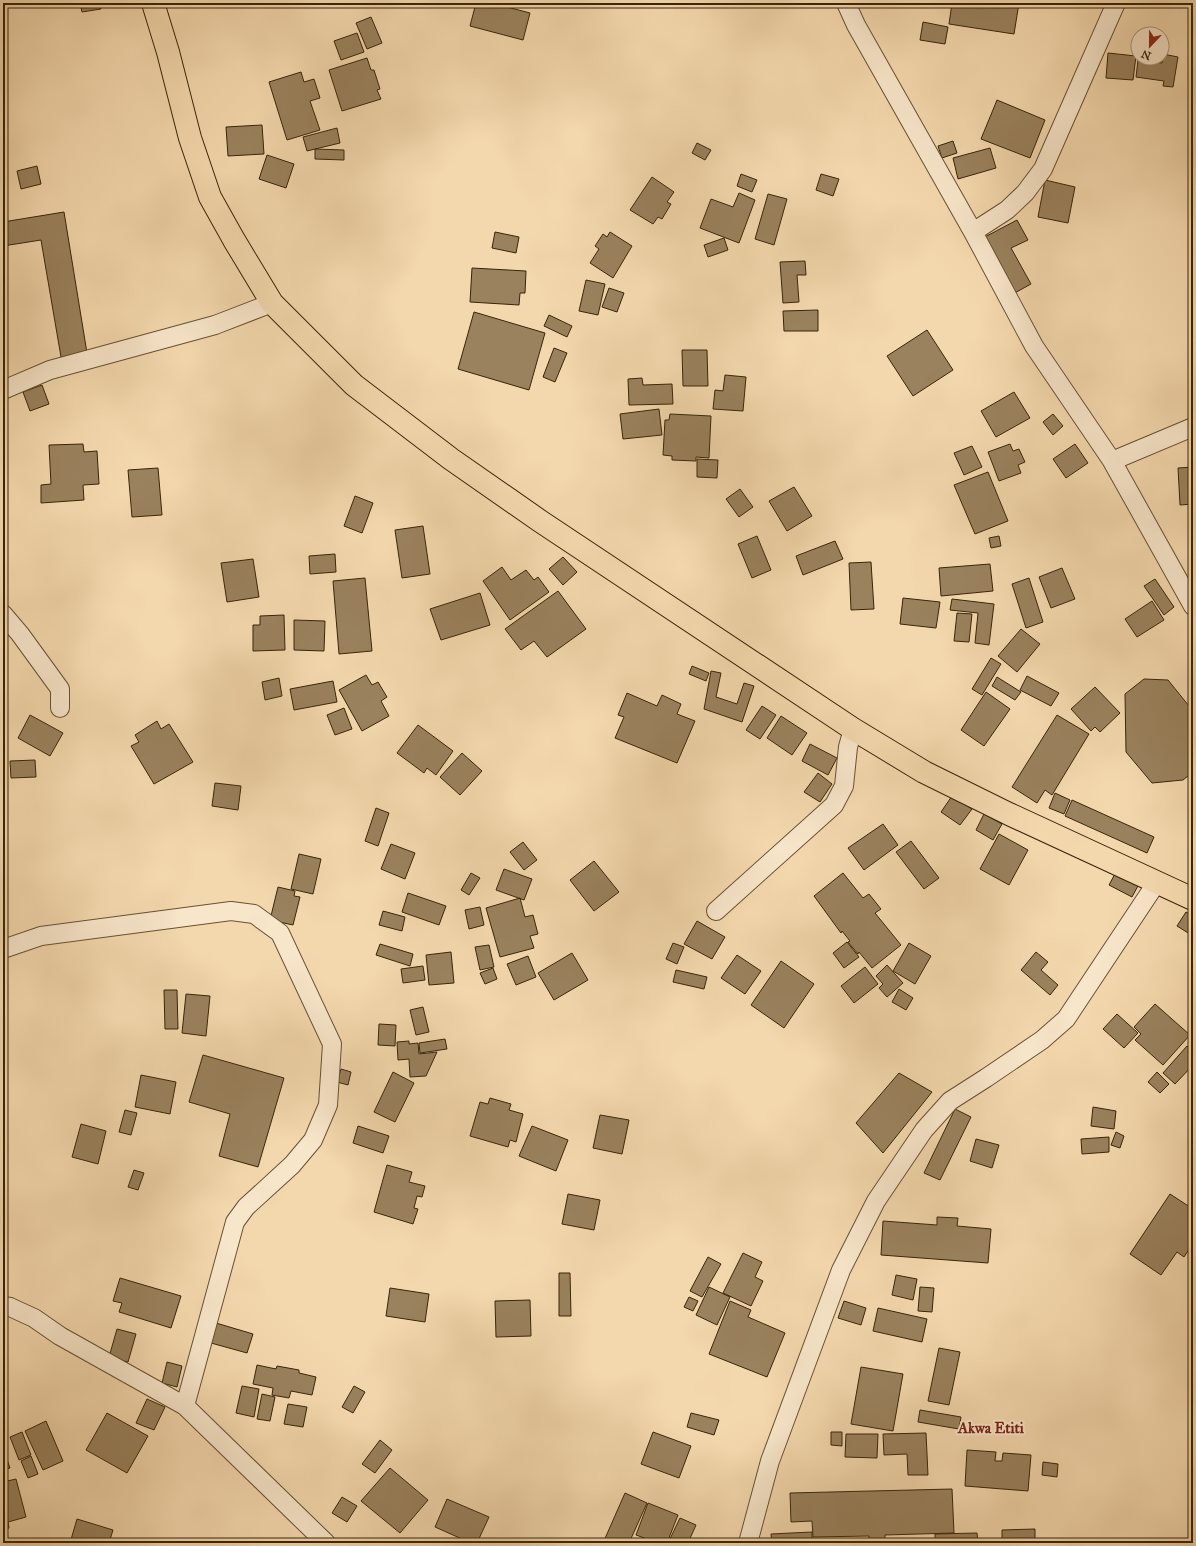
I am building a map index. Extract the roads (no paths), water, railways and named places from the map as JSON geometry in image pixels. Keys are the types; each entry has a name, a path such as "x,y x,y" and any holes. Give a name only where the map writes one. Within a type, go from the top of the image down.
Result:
{"main road":[{"path":"153,3 168,52 190,138 210,197 272,303 354,385 452,459 547,525 853,729 932,775 1009,814 1193,899"}],"street":[{"path":"846,3 856,25 974,232 1034,346 1112,461 1193,606"},
{"path":"974,232 1007,210 1025,193 1043,169 1116,3"},
{"path":"3,390 50,370 215,325 272,303"},
{"path":"1112,461 1193,427"},
{"path":"3,614 20,634 60,689 60,708"},
{"path":"716,911 834,805 844,786 848,747 853,729"},
{"path":"748,1543 770,1461 838,1278 876,1201 924,1130 950,1101 1042,1040 1066,1019 1157,882"},
{"path":"3,949 41,936 231,911 254,914 280,933 332,1044 328,1105 313,1140 292,1165 246,1208 235,1222 185,1406"},
{"path":"3,1306 10,1307 34,1318 60,1336 185,1406 326,1543"}],"district":[{"name":"Akwa Etiti","path":"991,1428"}]}
